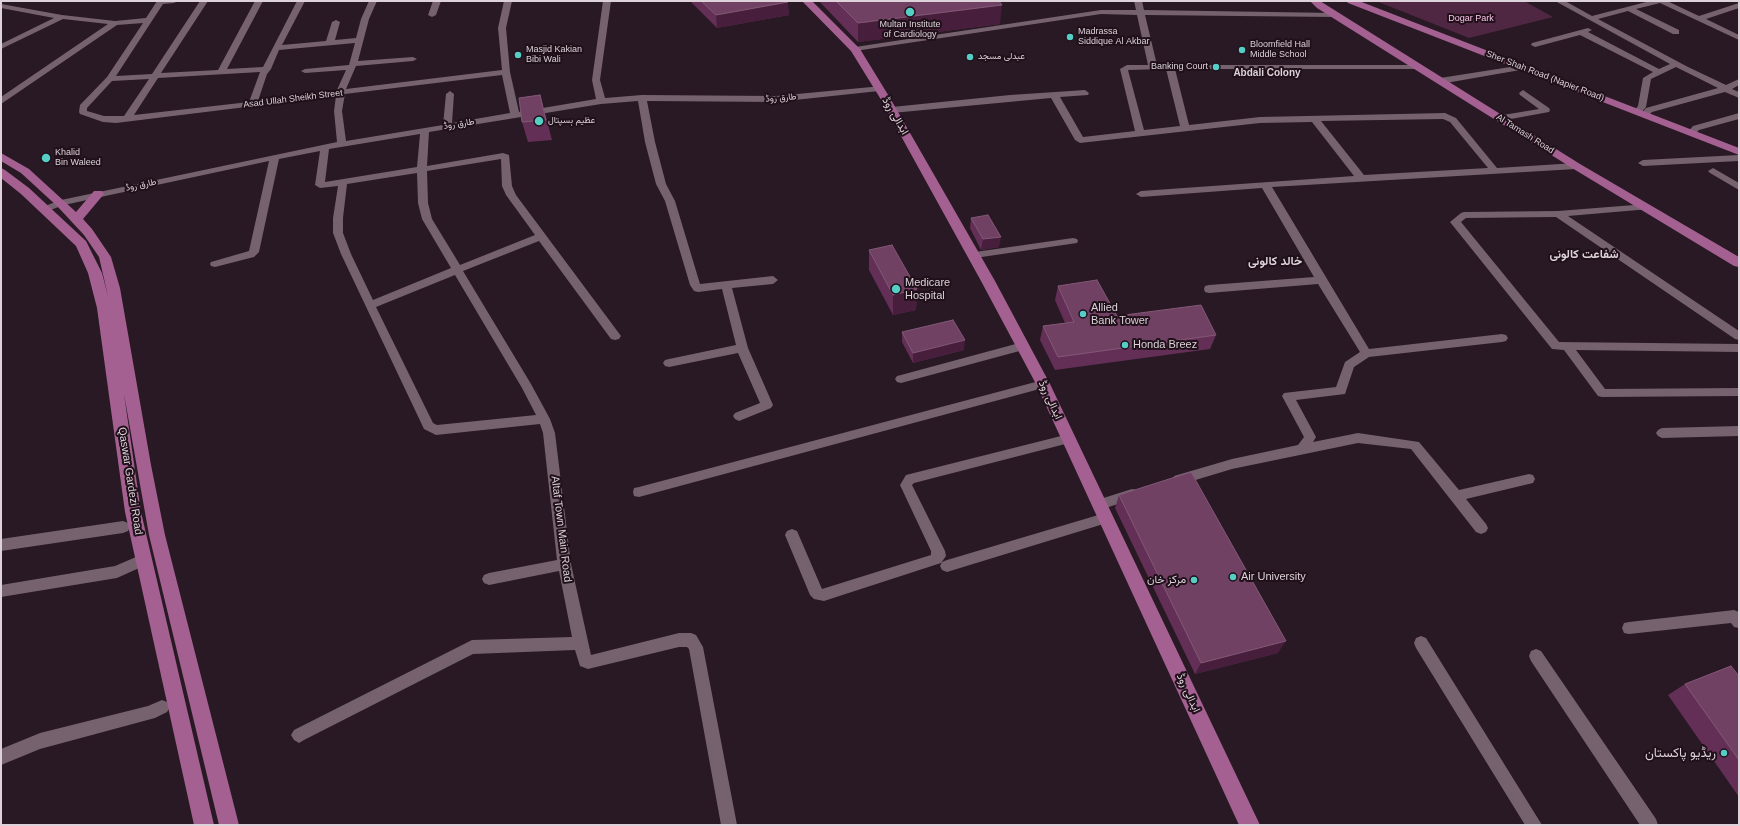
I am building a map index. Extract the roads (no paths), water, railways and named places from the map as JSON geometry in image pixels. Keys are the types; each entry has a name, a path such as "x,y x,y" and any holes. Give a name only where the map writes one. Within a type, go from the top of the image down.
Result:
{"main road":[{"name":"ابدالی روڈ","path":"806,1 855,49 892,110 974,255 1043,384 1250,825"},
{"name":"Al Tamash Road","path":"1315,1 1417,67 1576,166 1739,263"},
{"name":"Sher Shah Road (Napier Road)","path":"1351,1 1739,152"},
{"path":"1,156 25,171 61,203 88,232 105,257 114,288 143,465 157,535 229,825"},
{"name":"Qaswar Gardezi Road","path":"1,172 45,209 82,244 95,272 104,308 133,512 204,825"},
{"path":"76,219 98,194"}],"street":[{"path":"110,79 160,1 174,1"},
{"path":"127,119 204,1"},
{"path":"221,72 260,1"},
{"path":"252,104 263,74 278,48 301,1"},
{"path":"342,144 338,111 341,92 352,66 358,40 373,1"},
{"path":"432,15 436,1"},
{"path":"508,1 502,28 506,72 515,115"},
{"path":"601,101 596,80 607,1"},
{"path":"1138,1 1153,67"},
{"path":"1559,1 1676,64 1739,95"},
{"path":"1593,18 1660,1 1739,38"},
{"path":"1699,19 1739,5"},
{"path":"1,6 62,17 115,23 149,20"},
{"path":"1629,9 1676,32"},
{"path":"855,49 1090,10 1335,15"},
{"path":"1,47 62,17"},
{"path":"330,42 336,22"},
{"path":"1,101 115,23"},
{"path":"1535,45 1604,26"},
{"path":"1581,32 1659,72"},
{"path":"278,48 358,40"},
{"path":"305,71 413,59"},
{"path":"1641,113 1647,78 1676,64"},
{"path":"1140,133 1124,69 1127,67 1417,67"},
{"path":"1170,67 1185,128"},
{"path":"1440,81 1523,67"},
{"path":"110,79 267,69"},
{"name":"Asad Ullah Sheikh Street","path":"110,79 82,110 83,112 109,120 127,119 506,72"},
{"path":"1641,113 1725,89 1739,82"},
{"name":"طارق روڈ","path":"45,209 61,203 98,194 326,147 601,101 642,98 769,100 879,88"},
{"path":"892,110 1010,98 1085,93"},
{"path":"1500,118 1546,110 1523,93"},
{"path":"447,126 450,94"},
{"path":"1054,95 1080,140 1260,120 1445,116 1453,120 1495,171"},
{"path":"642,98 650,142 661,184 670,201 685,248 693,282 698,288 773,280"},
{"path":"1691,133 1696,128 1739,116"},
{"path":"1315,118 1361,178"},
{"name":"Altaf Town Main Road","path":"425,130 422,168 423,203 427,219 527,387 544,419 549,433 564,564 585,661 588,662 679,640 691,640 696,647 729,825"},
{"path":"326,147 320,185 422,168 503,156 506,157 507,186 511,195 615,336"},
{"path":"215,264 250,255 254,252 275,157"},
{"path":"1643,163 1739,158"},
{"path":"1141,194 1361,178 1576,166"},
{"path":"1713,170 1739,187"},
{"path":"344,182 338,218 338,233 346,254 370,305 431,428 436,430 544,419"},
{"path":"1266,186 1366,353"},
{"path":"1647,207 1558,214 1464,215 1455,222 1556,346 1739,348"},
{"path":"1558,214 1739,336"},
{"path":"370,305 541,236"},
{"path":"974,255 1073,241"},
{"path":"1209,289 1321,280"},
{"path":"726,285 742,348 767,405 739,416"},
{"path":"1302,449 1310,437 1288,396 1341,391 1350,365 1366,353 1502,338"},
{"path":"900,379 1023,346"},
{"path":"1567,346 1602,393 1739,392"},
{"path":"669,363 742,348"},
{"path":"639,492 1043,384"},
{"path":"1662,433 1739,431"},
{"path":"1166,484 1232,464 1358,438 1415,445 1482,528"},
{"path":"792,535 819,595 824,595 936,559 939,556 938,551 906,486 906,482 910,479 1069,439"},
{"path":"1456,496 1530,479"},
{"path":"947,566 1102,511 1144,491"},
{"path":"1,545 123,527"},
{"path":"1,591 117,572 144,560"},
{"path":"490,579 564,564"},
{"path":"1629,628 1734,616 1739,622"},
{"path":"1421,642 1534,825"},
{"path":"299,735 472,647 580,643"},
{"path":"1536,656 1650,825"},
{"path":"1,757 40,740 150,714 162,707"}],"place":[{"name":"Multan Institute of Cardiology","path":"910,12"},
{"name":"Madrassa Siddique Al Akbar","path":"1070,37"},
{"name":"Bloomfield Hall Middle School","path":"1242,50"},
{"name":"Masjid Kakian Bibi Wali","path":"518,55"},
{"name":"عبدلی مسجد","path":"970,57"},
{"name":"Banking Court","path":"1216,67"},
{"name":"عظیم ہسپتال","path":"539,121"},
{"name":"Khalid Bin Waleed","path":"46,158"},
{"name":"Medicare Hospital","path":"896,289"},
{"name":"Allied Bank Tower","path":"1083,314"},
{"name":"Honda Breez","path":"1125,345"},
{"name":"Air University","path":"1233,577"},
{"name":"مرکز خان","path":"1194,580"},
{"name":"ریڈیو پاکستان","path":"1724,753"}],"district":[{"name":"Abdali Colony","path":"1267,73"},
{"name":"شفاعت کالونی","path":"1584,255"},
{"name":"خالد کالونی","path":"1275,262"}],"park label":[{"name":"Dogar Park","path":"1471,19"}]}
